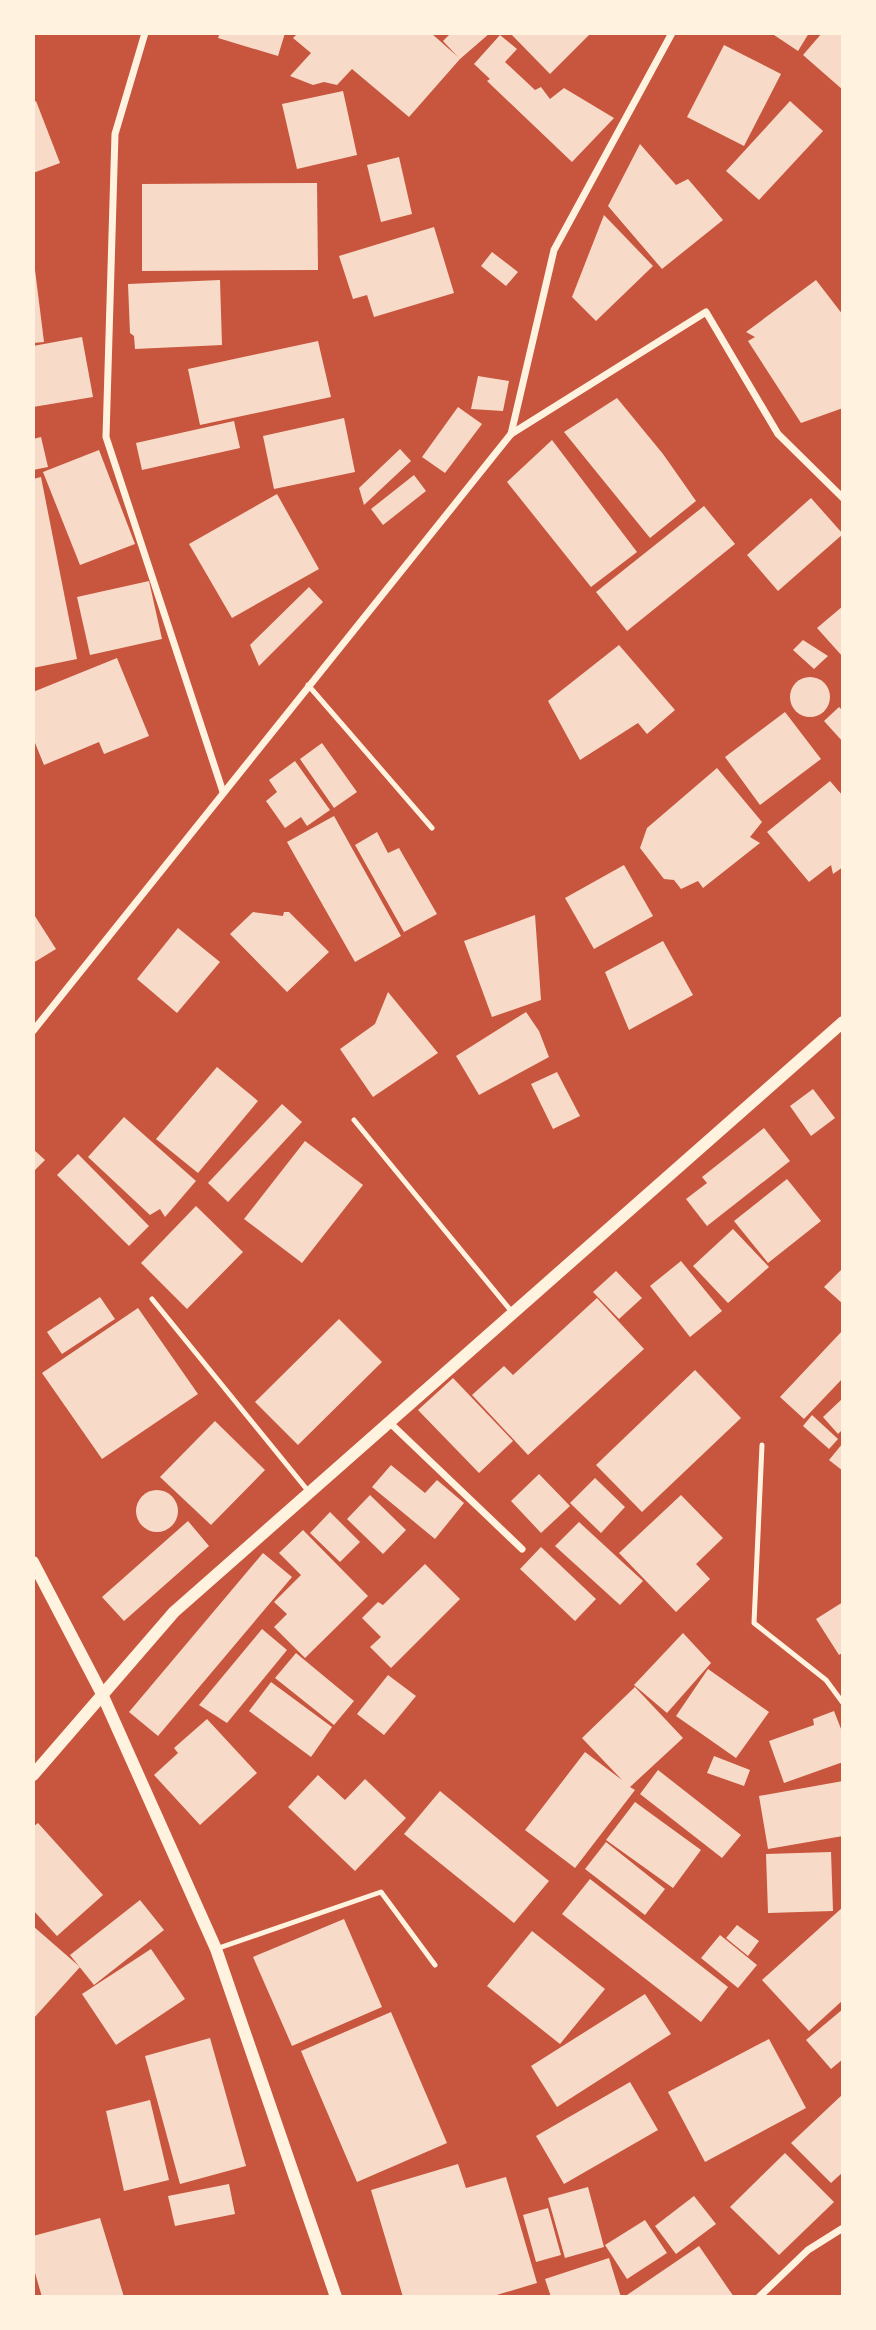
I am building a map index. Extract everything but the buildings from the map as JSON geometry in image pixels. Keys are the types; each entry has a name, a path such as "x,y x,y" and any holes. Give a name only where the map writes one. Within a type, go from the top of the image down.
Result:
{"street":[{"path":"145,33 115,134 106,437 223,792"},
{"path":"511,435 554,250 672,33"},
{"path":"33,1031 511,435 706,312 778,434 843,498"},
{"path":"33,1775 174,1612 843,1022"},
{"path":"389,1422 522,1549"},
{"path":"33,1562 102,1694 216,1948 336,2297"},
{"path":"759,2297 808,2250 843,2228"}],"lane":[{"path":"308,685 432,828"},
{"path":"354,1119 513,1313"},
{"path":"152,1299 309,1493"},
{"path":"762,1445 754,1623 827,1680 843,1703"},
{"path":"216,1948 381,1892 435,1965"}]}
